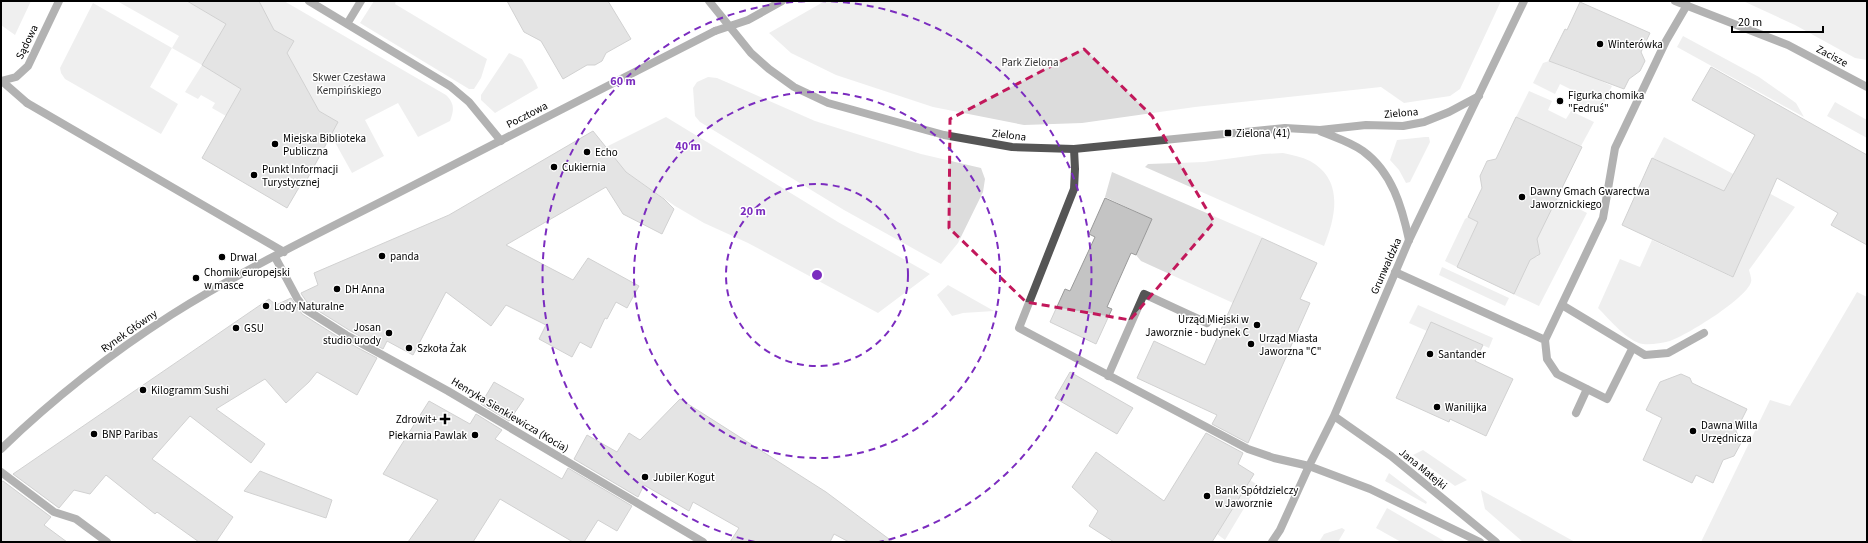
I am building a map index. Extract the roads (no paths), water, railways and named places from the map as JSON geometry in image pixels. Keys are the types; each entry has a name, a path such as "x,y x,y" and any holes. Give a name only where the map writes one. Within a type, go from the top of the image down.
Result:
{"street":[{"name":"Sądowa","path":"2,81 16,77 28,66 59,1"},
{"path":"309,1 450,86 469,102 501,141"},
{"path":"347,24 362,1"},
{"name":"Zielona","path":"709,1 751,53 794,87 828,103 883,119 977,142 1020,147 1074,149 1285,128 1320,130 1366,125 1403,126 1424,122 1450,112 1479,96"},
{"name":"Pocztowa","path":"284,252 715,31 748,20 782,1"},
{"name":"Grunwaldzka","path":"1272,542 1334,416 1409,240 1524,1"},
{"name":"Zacisze","path":"1675,1 1788,45 1867,87"},
{"path":"1632,349 1607,399 1557,374 1547,359 1545,340 1602,218 1615,148 1666,42 1687,5"},
{"path":"2,81 27,103 284,252"},
{"name":"Zielona","path":"1320,130 1362,151 1381,168 1394,190 1404,214 1409,240"},
{"path":"1074,149 1074,189 1019,328 1248,449 1274,458 1309,466 1370,489 1480,542"},
{"name":"Rynek Główny","path":"1,449 64,392 128,343 196,299 284,252"},
{"name":"Henryka Sienkiewicza (Kocia)","path":"275,257 297,298 305,309 346,335 448,391 703,542"},
{"path":"1395,272 1545,340"},
{"path":"1108,376 1144,294 1207,323"},
{"path":"1562,306 1632,349 1645,355 1668,352 1704,333"},
{"path":"1576,413 1587,388"},
{"name":"Jana Matejki","path":"1334,416 1391,456 1496,542"},
{"path":"1,472 54,512 76,519 108,542"}],"place":[{"name":"Winterówka","path":"1600,44"},
{"name":"Figurka chomika \"Fedruś\"","path":"1560,101"},
{"name":"Zielona (41)","path":"1228,133"},
{"name":"Miejska Biblioteka Publiczna","path":"275,144"},
{"name":"Echo","path":"587,152"},
{"name":"Cukiernia","path":"554,167"},
{"name":"Punkt Informacji Turystycznej","path":"254,175"},
{"name":"Dawny Gmach Gwarectwa Jaworznickiego","path":"1522,197"},
{"name":"panda","path":"382,256"},
{"name":"Drwal","path":"222,257"},
{"name":"Chomik europejski w masce","path":"196,278"},
{"name":"DH Anna","path":"337,289"},
{"name":"Lody Naturalne","path":"266,306"},
{"name":"Urząd Miejski w Jaworznie - budynek C","path":"1257,325"},
{"name":"GSU","path":"236,328"},
{"name":"Josan studio urody","path":"389,333"},
{"name":"Urząd Miasta Jaworzna \"C\"","path":"1251,344"},
{"name":"Szkoła Żak","path":"409,348"},
{"name":"Santander","path":"1430,354"},
{"name":"Kilogramm Sushi","path":"143,390"},
{"name":"Wanilijka","path":"1437,407"},
{"name":"Zdrowit+","path":"445,419"},
{"name":"Dawna Willa Urzędnicza","path":"1693,431"},
{"name":"BNP Paribas","path":"94,434"},
{"name":"Piekarnia Pawlak","path":"475,435"},
{"name":"Jubiler Kogut","path":"645,477"},
{"name":"Bank Spółdzielczy w Jaworznie","path":"1207,496"}],"park label":[{"name":"Park Zielona","path":"1030,62"},
{"name":"Skwer Czesława Kempińskiego","path":"349,83"}]}
